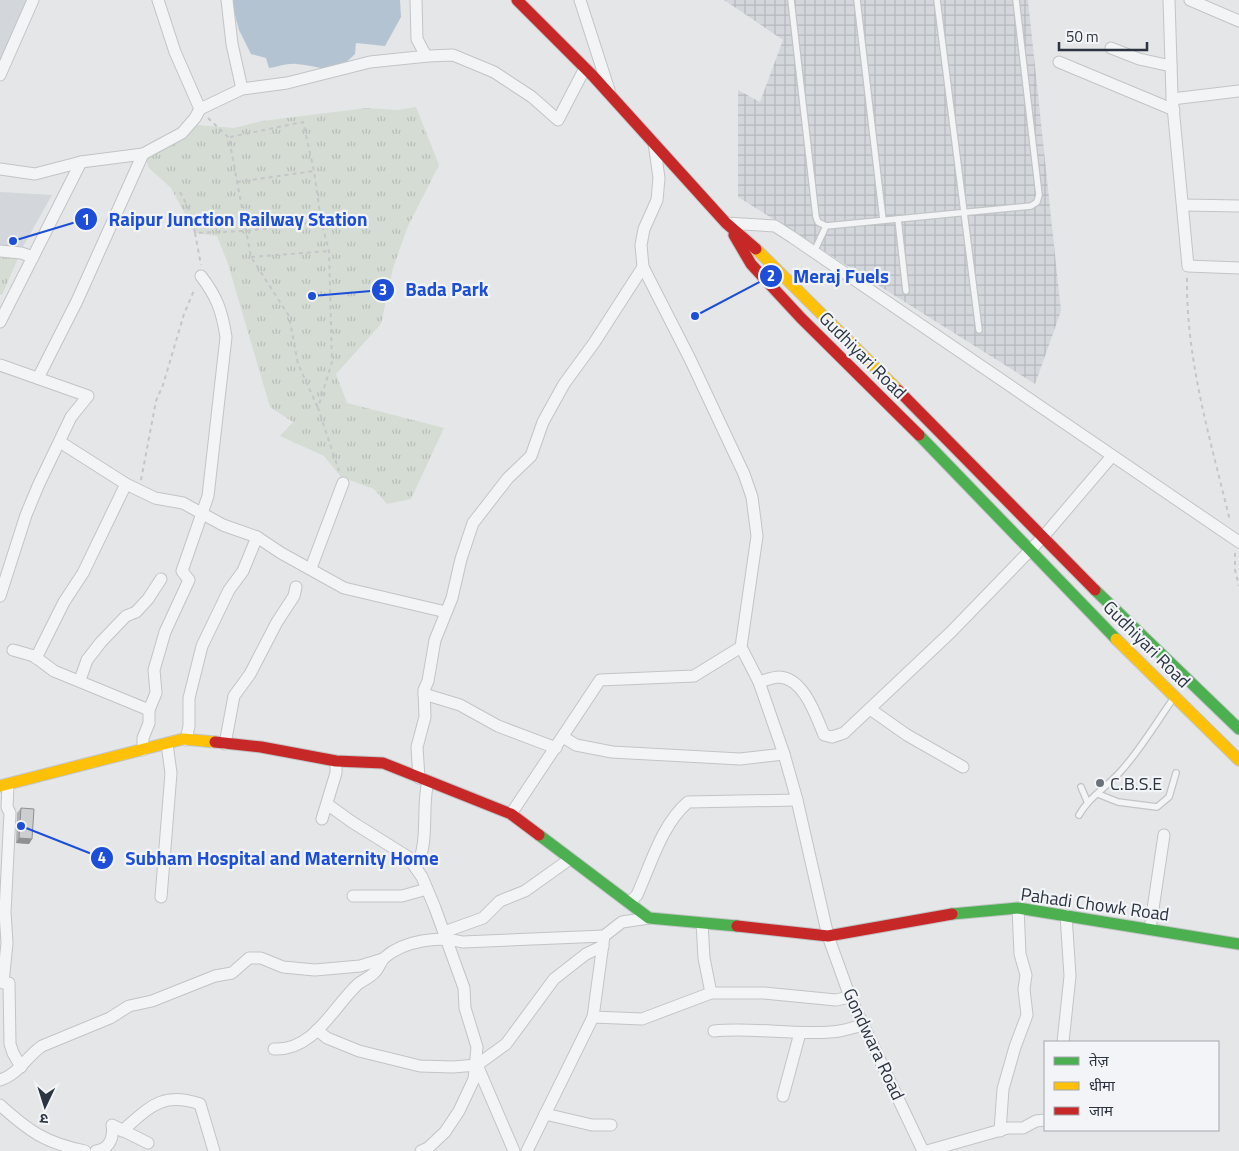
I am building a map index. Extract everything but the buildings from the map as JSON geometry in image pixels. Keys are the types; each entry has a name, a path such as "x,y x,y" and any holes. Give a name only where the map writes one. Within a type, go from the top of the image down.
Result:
{"street":[{"path":"0,75 33,0"},
{"path":"158,0 175,52 200,110"},
{"path":"227,0 232,44 242,89"},
{"path":"416,0 417,39 426,56"},
{"path":"517,0 610,94 726,223 775,226 1237,540"},
{"path":"580,0 610,94"},
{"path":"1169,0 1173,104 1188,266 1239,268"},
{"path":"1190,0 1239,20"},
{"path":"1111,48 1138,59 1171,66"},
{"path":"0,169 35,174 81,162 143,154 182,133 200,110 242,89 287,83 370,62 426,56 454,55 478,64 517,86 558,120 584,68"},
{"path":"1059,62 1173,104 1239,92"},
{"path":"511,814 600,680 694,676 741,647 757,536 752,497 744,474 690,359 643,267 641,245 644,229 657,200 659,178 654,143"},
{"path":"38,378 77,300 143,154"},
{"path":"0,322 5,299 33,257 81,162"},
{"path":"1183,206 1239,206"},
{"name":"Gudhiyari Road","path":"726,223 772,262 1043,537 1239,729"},
{"name":"Gudhiyari Road","path":"726,223 751,264 764,278 1175,698 1239,760"},
{"path":"0,251 21,253 33,257"},
{"path":"416,868 422,849 425,794 417,747 425,717 424,694 435,640 452,598 473,523 508,478 531,456 543,422 564,384 594,343 643,267"},
{"path":"142,750 143,738 149,722 149,710 156,693 154,670 165,632 189,580 182,572 208,496 226,337 223,316 215,294 201,276"},
{"path":"0,366 88,396 71,417 26,516 0,596"},
{"path":"60,442 126,484 155,498 183,503 223,525 257,537 281,553 344,588 446,612"},
{"path":"759,682 777,677 786,678 796,684 812,709 824,735 832,737 844,733 906,672 951,632 1031,550 1112,456"},
{"path":"311,568 343,483"},
{"path":"36,658 64,602 82,573 126,484"},
{"path":"186,740 189,726 189,698 202,646 229,590 243,571 257,537"},
{"path":"80,680 87,660 101,642 126,616 136,612 148,599 161,579"},
{"path":"225,744 234,696 250,674 277,622 294,596 296,587"},
{"name":"Gondwara Road","path":"741,647 759,682 784,754 797,800 828,936 850,997 925,1151"},
{"path":"13,650 36,658 54,671 80,680 149,710"},
{"path":"424,694 460,705 498,726 556,748"},
{"path":"870,709 906,735 963,767"},
{"path":"564,736 576,745 612,752 740,759 784,754"},
{"path":"21,1067 12,1053 10,1044 9,983 3,983 7,943 5,912 10,813 7,807 4,786 167,744 186,740 261,747 336,762 383,763 511,814 649,918"},
{"path":"161,897 171,773 167,744"},
{"path":"322,819 336,773 336,762"},
{"path":"629,904 637,895 667,828 678,811 688,802 797,800"},
{"path":"327,804 352,822 408,856 427,889 464,988 465,1008 477,1047 477,1065 474,1079 459,1111 445,1132 428,1148 421,1151"},
{"path":"1150,929 1164,835"},
{"path":"0,1080 16,1073 32,1053 47,1044 110,1018 129,1006 152,1001 215,976 232,973 249,958 261,958 283,967 315,970 360,966 383,959 401,946 445,935 483,918 500,901 525,890 570,859"},
{"path":"353,896 402,896 427,889"},
{"path":"1000,1131 1003,1089 1015,1047 1027,1015 1024,989 1026,975 1020,954 1018,908"},
{"name":"Pahadi Chowk Road","path":"649,918 828,936 956,912 1018,908 1239,944"},
{"path":"1063,1041 1070,976 1066,915"},
{"path":"317,1030 327,1038 359,1051 420,1066 453,1067 477,1065 506,1044 554,979 604,941 622,922 649,918"},
{"path":"702,923 704,958 711,993"},
{"path":"445,935 463,942 604,941"},
{"path":"527,1151 593,1017 604,941"},
{"path":"274,1048 294,1048 317,1030 359,983 375,973 383,959"},
{"path":"593,1017 642,1019 711,993 764,992 836,1000 850,997"},
{"path":"714,1032 734,1029 800,1033 832,1032 864,1025"},
{"path":"782,1096 800,1033"},
{"path":"477,1065 514,1151"},
{"path":"122,1131 155,1102 169,1100 192,1101 200,1104 214,1151"},
{"path":"0,1105 19,1123 38,1136 71,1150 85,1151"},
{"path":"546,1114 585,1124 611,1125"},
{"path":"925,1151 1000,1131 1023,1128 1036,1121 1044,1120"},
{"path":"96,1151 103,1150 110,1142 114,1134 112,1125 148,1143"}],"lane":[{"path":"791,0 816,217 818,222 826,226 1031,206 1038,202 1034,144 1016,0"},
{"path":"857,0 883,220"},
{"path":"937,0 979,330"},
{"path":"898,218 906,291"},
{"path":"814,252 826,226"},
{"path":"1079,815 1087,801 1098,794 1122,770 1175,698"},
{"path":"1098,794 1118,802 1157,807 1169,797 1176,773"},
{"path":"1081,787 1087,801"}],"path":[{"path":"200,110 229,138 251,257 290,316 298,364 318,408 343,483"},
{"path":"229,138 303,122 314,171 320,221 329,250 332,362 318,408"},
{"path":"237,182 314,171"},
{"path":"140,490 146,443 156,401 163,385 184,314 201,276 200,251 190,211 180,192"},
{"path":"195,233 245,231 320,221"},
{"path":"251,257 329,250"},
{"path":"1188,266 1187,315 1197,388 1237,540 1235,570 1239,586"}],"shaded area":[{"path":"0,0 32,0 0,66"},
{"path":"724,0 1028,0 1061,311 1035,384 738,197 738,90 760,102 783,40"},
{"path":"0,192 52,195 0,287"}],"green space":[{"path":"416,107 439,165 408,226 393,268 381,324 336,374 347,403 444,428 411,499 387,504 374,489 341,477 324,456 280,436 293,422 270,407 228,264 217,236 195,233 171,188 149,168 143,154 185,137 197,125 234,128 262,121 366,108 398,110"},
{"path":"0,255 19,256 2,295 0,294"}],"water":[{"path":"231,0 400,0 401,17 385,46 356,43 355,54 340,66 327,69 293,64 269,68 266,58 251,54 239,30"}],"traffic: fast":[{"path":"919,435 1116,639"},
{"path":"1095,590 1239,729"},
{"path":"539,835 649,918 737,926"},
{"path":"952,914 1018,908 1239,944"}],"traffic: slow":[{"path":"756,249 898,390"},
{"path":"1116,639 1239,760"},
{"path":"0,786 183,739 215,742"}],"traffic: jam":[{"path":"517,0 593,76 726,223 756,249"},
{"path":"734,235 751,264 801,318 919,435"},
{"path":"898,390 1095,590"},
{"path":"215,742 261,747 336,761 383,763 511,814 539,835"},
{"path":"737,926 828,936 952,914"}],"place":[{"name":"Raipur Junction Railway Station","path":"13,241"},
{"name":"Bada Park","path":"312,296"},
{"name":"Meraj Fuels","path":"695,316"},
{"name":"C.B.S.E","path":"1100,783"},
{"name":"Subham Hospital and Maternity Home","path":"21,826"}]}
